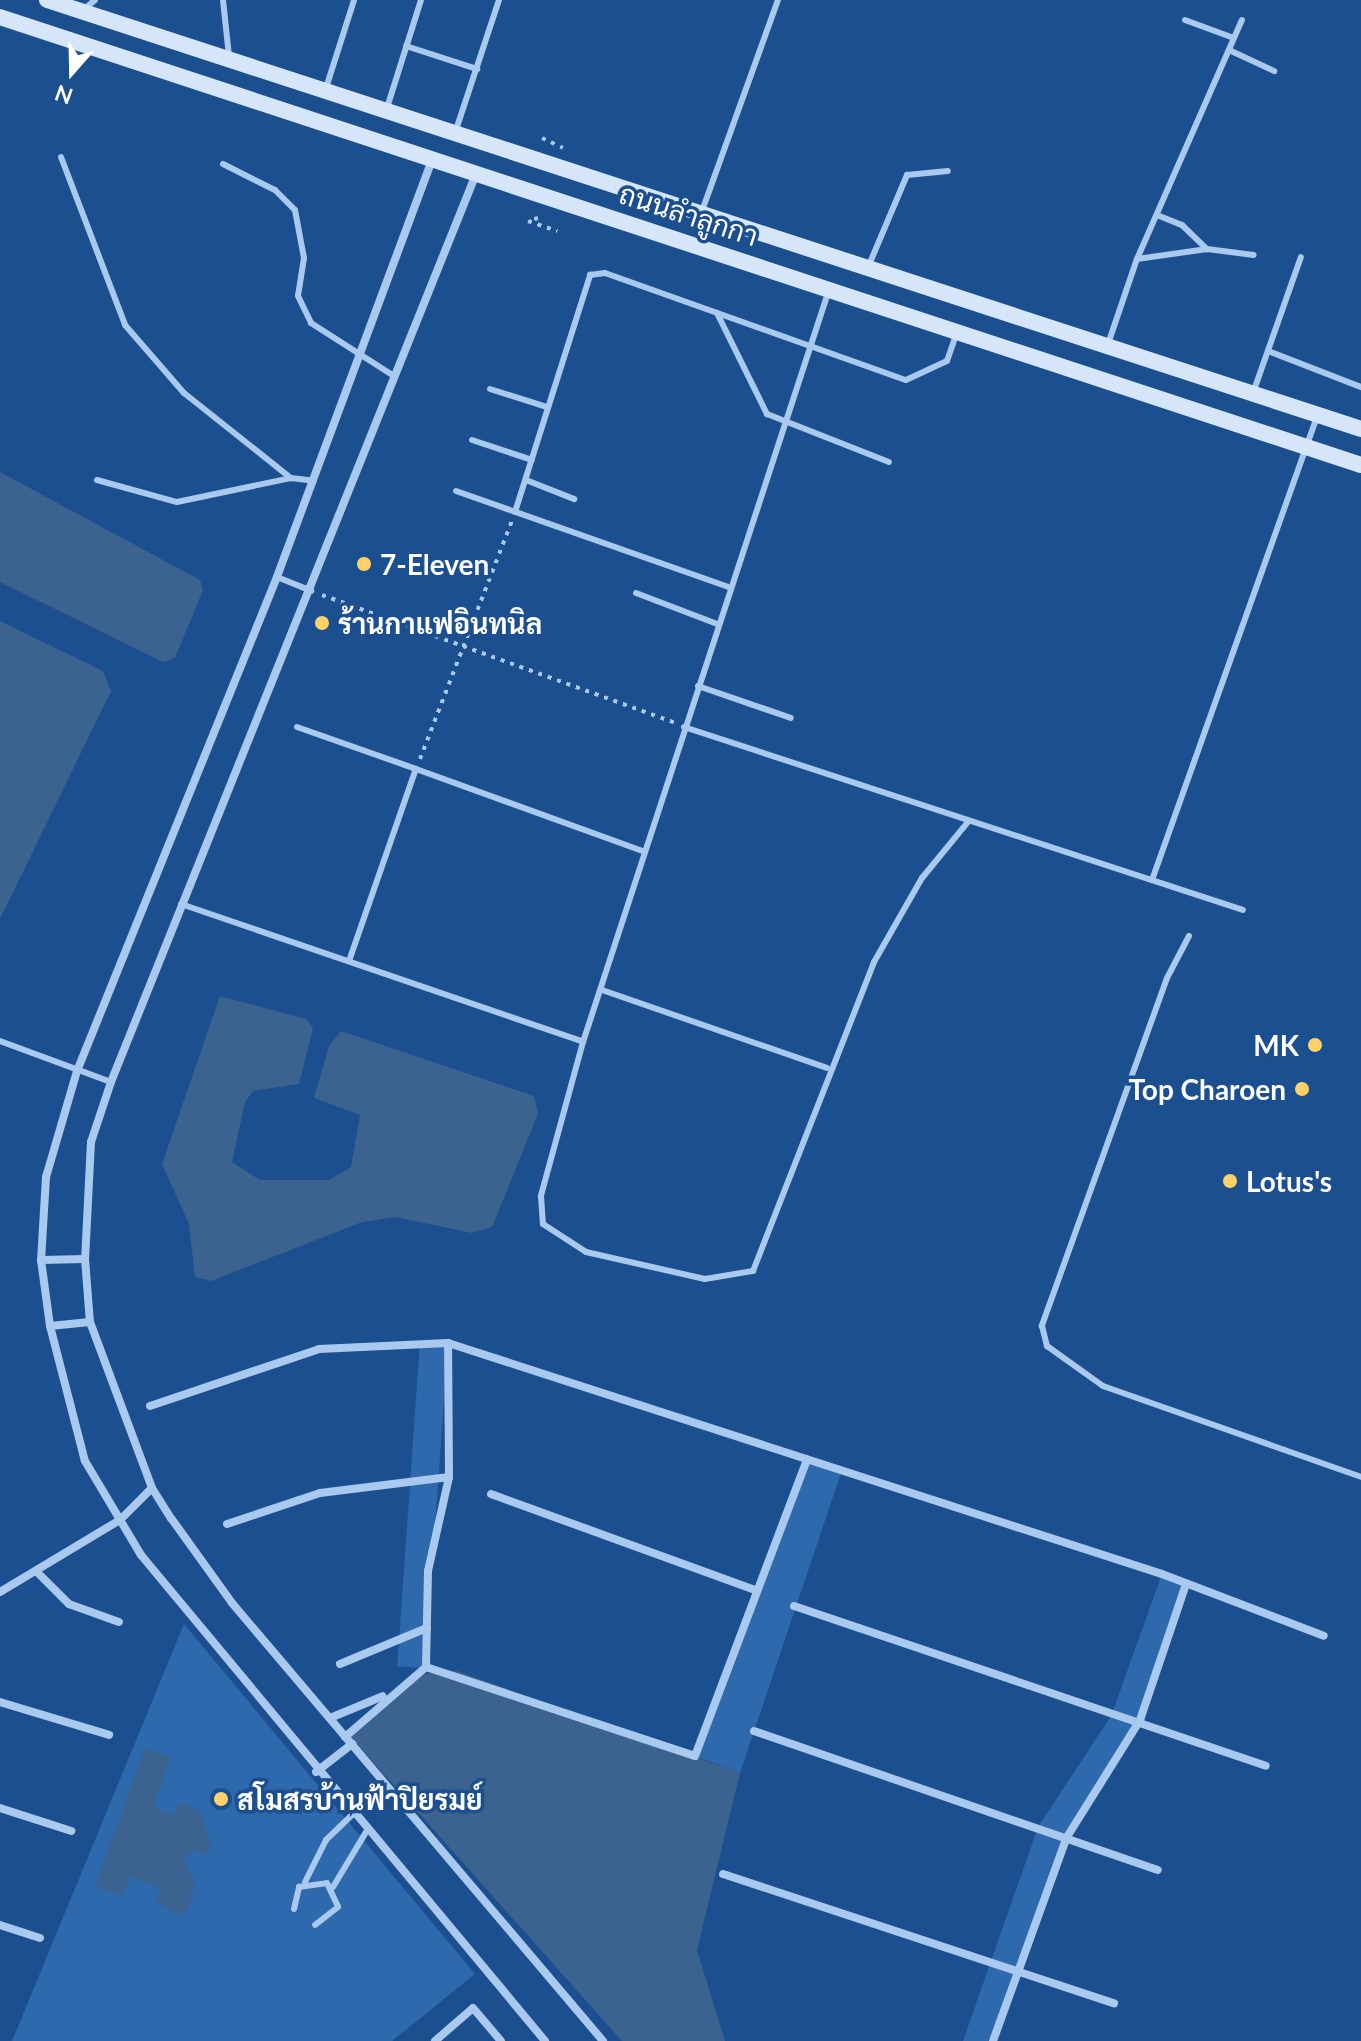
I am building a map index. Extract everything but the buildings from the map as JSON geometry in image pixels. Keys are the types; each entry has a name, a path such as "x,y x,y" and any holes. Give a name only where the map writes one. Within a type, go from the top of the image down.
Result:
{"main road":[{"name":"ถนนลำลูกกา","path":"47,0 1361,429"},
{"name":"ถนนลำลูกกา","path":"0,17 831,286 1361,465"}],"street":[{"path":"433,158 362,356 277,577 77,1071 46,1177 41,1260 50,1326 85,1461 120,1520 316,1772 545,2041"},
{"path":"477,173 394,376 312,591 181,904 111,1082 91,1142 85,1259 90,1322 152,1488 233,1603 603,2041"},
{"path":"41,1260 85,1259"},
{"path":"50,1326 90,1322"},
{"path":"426,1667 430,1556 449,1477 448,1343"},
{"path":"150,1406 319,1349 448,1343 807,1459 1324,1636"},
{"path":"426,1667 695,1756 755,1590 807,1459"},
{"path":"227,1524 320,1493 449,1477"},
{"path":"0,1592 38,1573 120,1520 152,1488"},
{"path":"491,1494 755,1590"},
{"path":"38,1573 69,1604 119,1622"},
{"path":"993,2041 1067,1837 1140,1720 1185,1587"},
{"path":"794,1606 1111,1716 1140,1720 1266,1766"},
{"path":"340,1664 427,1628"},
{"path":"330,1718 387,1694 426,1667"},
{"path":"316,1772 348,1741 387,1694"},
{"path":"0,1702 109,1735"},
{"path":"754,1731 1158,1870"},
{"path":"0,1808 71,1831"},
{"path":"723,1874 1114,2003"},
{"path":"0,1925 40,1938"},
{"path":"435,2041 473,2008 501,2041"}],"lane":[{"path":"81,12 95,0"},
{"path":"223,0 229,60"},
{"path":"325,90 354,0"},
{"path":"386,111 421,0"},
{"path":"455,134 499,0"},
{"path":"701,214 778,0"},
{"path":"1185,20 1234,38"},
{"path":"1107,347 1137,259 1242,20"},
{"path":"406,46 477,69"},
{"path":"1229,50 1274,71"},
{"path":"61,157 125,325 184,393 291,478"},
{"path":"223,164 275,190 295,210 304,258 301,309 362,356 394,376"},
{"path":"868,269 907,175 948,171"},
{"path":"1157,215 1182,225 1207,249"},
{"path":"1137,259 1207,249 1254,255"},
{"path":"1253,394 1301,257"},
{"path":"515,512 590,275 605,273 906,380 947,361 958,329"},
{"path":"831,286 729,587 583,1042 541,1196 543,1224 586,1252 705,1279 753,1271 827,1068 881,950 922,878 967,823"},
{"path":"717,313 747,385 767,414 784,425 889,462"},
{"path":"1268,351 1361,387"},
{"path":"490,389 547,407"},
{"path":"1152,880 1318,415"},
{"path":"472,440 532,460"},
{"path":"97,480 177,502 291,478 314,481"},
{"path":"526,480 574,499"},
{"path":"456,491 729,587"},
{"path":"277,577 312,591"},
{"path":"636,593 717,624"},
{"path":"698,686 791,718"},
{"path":"297,727 643,851"},
{"path":"684,727 967,823 1243,910"},
{"path":"349,961 416,769"},
{"path":"181,904 583,1042"},
{"path":"1189,936 1161,992 1042,1326 1047,1346 1103,1386 1361,1477"},
{"path":"602,990 827,1068"},
{"path":"0,1041 111,1082"},
{"path":"294,1909 326,1840 352,1815"},
{"path":"315,1925 335,1914 333,1887 366,1832"},
{"path":"305,1882 333,1887"}],"path":[{"path":"542,138 567,148"},
{"path":"538,218 529,218 557,231"},
{"path":"416,769 515,512"},
{"path":"312,591 684,727"}],"shaded area":[{"path":"0,472 200,580 203,590 175,658 163,662 0,582"},
{"path":"0,621 103,671 111,691 0,919"},
{"path":"220,996 306,1019 313,1028 299,1084 253,1091 245,1102 232,1162 260,1180 329,1180 351,1167 360,1115 314,1098 329,1046 341,1031 534,1096 538,1114 492,1227 472,1233 396,1217 362,1222 211,1281 195,1277 189,1224 162,1164"},
{"path":"420,1341 448,1343 425,1668 397,1666"},
{"path":"807,1459 842,1470 740,1773 695,1756"},
{"path":"1162,1574 1185,1587 1140,1720 1067,1837 993,2041 963,2041 1038,1827 1111,1716"},
{"name":"สโมสรบ้านฟ้าปิยรมย์","path":"184,1624 475,1974 392,2041 12,2041"},
{"path":"457,1671 740,1773 697,1950 725,2041 622,2041 349,1735 424,1674"},
{"path":"145,1748 171,1757 153,1807 173,1815 179,1802 198,1810 210,1841 208,1854 192,1850 183,1861 195,1884 188,1909 178,1915 156,1902 161,1889 130,1876 122,1896 95,1886"}],"place":[{"name":"7-Eleven","path":"364,564"},
{"name":"ร้านกาแฟอินทนิล","path":"322,623"},
{"name":"MK","path":"1315,1045"},
{"name":"Top Charoen","path":"1302,1089"},
{"name":"Lotus's","path":"1230,1181"},
{"name":"สโมสรบ้านฟ้าปิยรมย์","path":"221,1799"}]}
